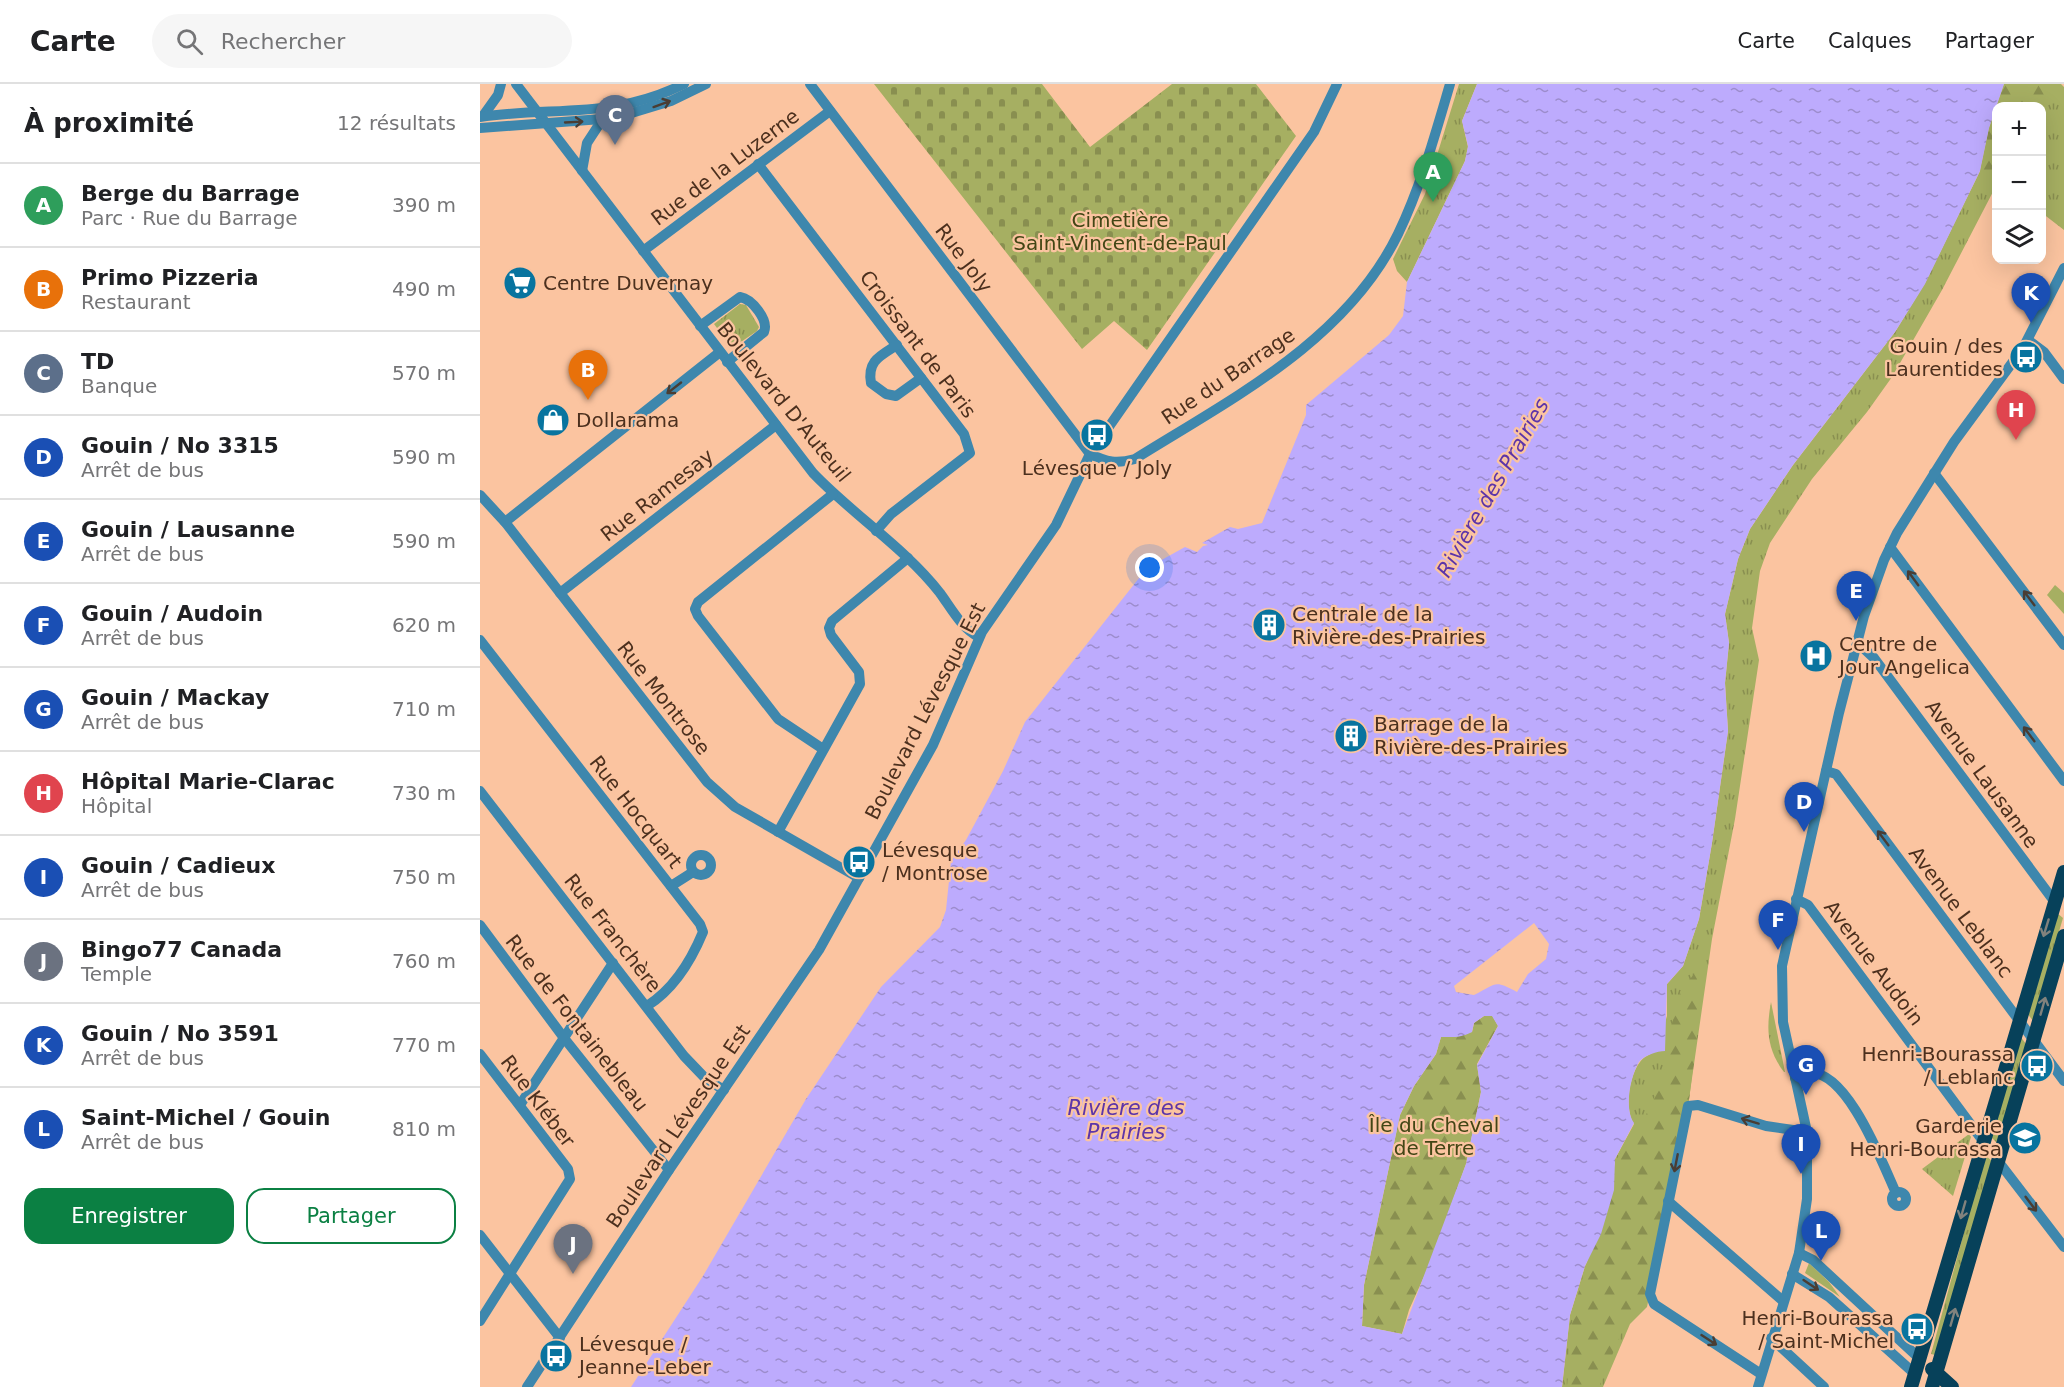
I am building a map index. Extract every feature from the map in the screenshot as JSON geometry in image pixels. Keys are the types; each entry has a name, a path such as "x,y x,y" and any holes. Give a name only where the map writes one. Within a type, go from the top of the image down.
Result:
{"main road":[{"path":"2064,872 1913,1380 1931,1387 2064,936"},
{"path":"1919,1358 1952,1387"}],"street":[{"path":"482,116 498,95 501,84"},
{"name":"Boulevard D'Auteuil","path":"516,84 727,362 833,494 908,558 969,631 979,637"},
{"path":"482,116 586,111 616,107 650,98 684,84"},
{"path":"480,128 602,120 645,110 706,84"},
{"name":"Rue Joly","path":"810,84 1090,454"},
{"name":"Boulevard Lévesque Est","path":"527,1387 669,1170 819,950 933,745 979,637 1056,525 1090,454 1314,132 1336,84"},
{"name":"Rue du Barrage","path":"1090,454 1108,462 1119,463 1135,459 1248,389 1329,326 1355,298 1397,236 1420,182 1450,84"},
{"name":"Rue de la Luzerne","path":"643,251 830,111"},
{"path":"582,171 587,143 602,120"},
{"name":"Croissant de Paris","path":"758,164 964,434 970,453 891,514 876,531"},
{"path":"1758,1387 1771,1338 1799,1253 1807,1199 1807,1132 1783,1022 1782,966 1857,642 1872,590 1890,547 1934,473 1987,394 2028,340 2064,268"},
{"path":"700,326 740,297 748,299 764,320 764,332 727,362"},
{"path":"2028,340 2044,352 2064,379"},
{"path":"897,345 874,360 869,371 871,383 886,394 896,396 921,378"},
{"path":"505,522 720,352"},
{"name":"Rue Ramesay","path":"560,593 776,425"},
{"path":"1934,473 2064,645"},
{"path":"823,749 778,719 698,616 696,609 698,602 833,494"},
{"name":"Rue Montrose","path":"480,495 505,522 707,782 735,807 860,878"},
{"path":"1890,547 2064,781"},
{"path":"778,832 860,684 859,672 831,635 829,628 832,621 908,558"},
{"name":"Rue Hocquart","path":"480,640 703,932 696,950 665,994 647,1006"},
{"name":"Avenue Lausanne","path":"1857,642 1874,658 2054,901"},
{"name":"Avenue Leblanc","path":"1826,771 1836,774 2064,1081"},
{"name":"Rue Franchère","path":"480,791 684,1056 706,1079 724,1090"},
{"path":"670,886 693,872"},
{"name":"Avenue Audoin","path":"1796,898 1808,905 1983,1141"},
{"name":"Rue de Fontainebleau","path":"480,925 564,1038 669,1170"},
{"path":"520,1106 613,963"},
{"name":"Rue Kléber","path":"480,1054 568,1169 570,1179 510,1274"},
{"path":"1795,1078 1807,1073 1820,1075 1852,1101 1896,1193"},
{"path":"1761,1374 1660,1309 1651,1300 1650,1294 1688,1106 1698,1105 1766,1126 1807,1132"},
{"path":"1998,1161 2064,1247"},
{"path":"1668,1201 1783,1301"},
{"path":"480,1235 560,1338"},
{"path":"1799,1253 1813,1260 1919,1358"},
{"path":"480,1321 510,1274"},
{"path":"1792,1274 1829,1297 1913,1380"},
{"path":"1771,1338 1824,1387"}],"green space":[{"name":"Cimetière Saint-Vincent-de-Paul","path":"874,84 1042,84 1090,147 1172,84 1256,84 1296,136 1147,350 1114,321 1082,349"},
{"path":"1459,84 1477,84 1462,121 1468,147 1465,161 1407,282 1397,271 1393,259 1425,194"},
{"path":"2004,84 2061,84 2064,87 2064,230 2046,216 2046,102 1997,102"},
{"path":"2004,84 2051,84 2044,95 2045,102 1997,102"},
{"path":"2046,107 2056,116 2046,125"},
{"path":"1992,119 1992,194 1942,290 1892,377 1867,412 1812,479 1770,543 1760,571 1752,628 1759,660 1735,819 1712,939 1688,1106 1647,1307 1630,1324 1603,1387 1562,1387 1570,1315 1585,1266 1601,1234 1614,1190 1615,1159 1634,1124 1629,1110 1629,1093 1633,1075 1641,1060 1656,1051 1667,1016 1667,984 1683,966 1699,919 1728,731 1725,683 1729,643 1725,614 1738,559 1750,529 1793,465 1895,332 1925,283 1980,171"},
{"path":"1992,119 1992,178 1980,171"},
{"path":"740,304 746,305 759,327 757,331 732,348 714,324"},
{"path":"2055,585 2064,593 2064,614 2047,595"},
{"path":"2057,913 2063,918 2033,1021 2027,1013"},
{"path":"1705,970 1689,1100 1644,1306 1625,1324 1599,1387 1567,1387 1573,1312 1616,1160 1644,1119 1664,1077 1665,1051 1680,992 1694,974"},
{"path":"1771,1002 1785,1072 1774,1056 1769,1039"},
{"name":"Île du Cheval de Terre","path":"1492,1015 1498,1026 1477,1064 1481,1092 1466,1164 1431,1261 1409,1310 1402,1334 1362,1326 1364,1285 1400,1115 1414,1086 1436,1054 1441,1037 1472,1032 1474,1023 1484,1016"},
{"path":"2020,1036 2026,1044 1997,1143 1991,1137"},
{"path":"1969,1134 1971,1137 1953,1196 1922,1169"},
{"path":"1985,1155 1992,1161 1935,1355 1931,1354"},
{"path":"1809,1263 1829,1282 1840,1297 1805,1273"}],"water":[{"name":"Rivière des Prairies","path":"1477,84 2004,84 1998,102 1992,102 1992,119 1980,171 1925,284 1895,332 1793,465 1750,529 1738,559 1725,614 1729,643 1725,683 1728,731 1699,919 1683,966 1667,984 1665,1051 1651,1054 1639,1062 1633,1076 1629,1093 1629,1110 1634,1123 1615,1159 1614,1190 1601,1234 1585,1266 1570,1315 1562,1387 631,1387 703,1276 806,1099 881,987 940,927 946,910 951,861 966,840 1003,771 1025,722 1147,568 1185,547 1197,552 1203,546 1208,545 1202,543 1230,527 1238,529 1262,523 1306,415 1306,405 1389,335 1403,316 1407,282 1465,161 1468,146 1462,121","holes":["1534,923 1549,944 1546,959 1528,974 1517,992 1499,984 1474,995 1456,992 1454,986","1484,1016 1492,1016 1498,1026 1477,1065 1481,1092 1466,1164 1402,1334 1362,1326 1364,1285 1400,1115 1414,1086 1436,1054 1441,1037 1460,1036 1472,1032 1474,1023"]}],"place":[{"name":"TD","path":"615,145"},
{"name":"Berge du Barrage","path":"1433,202"},
{"name":"Centre Duvernay","path":"520,283"},
{"name":"Gouin / No 3591","path":"2031,323"},
{"name":"Gouin / des Laurentides","path":"2026,357"},
{"name":"Primo Pizzeria","path":"588,400"},
{"name":"Dollarama","path":"553,420"},
{"name":"Lévesque / Joly","path":"1097,435"},
{"name":"Hôpital Marie-Clarac","path":"2016,440"},
{"name":"Gouin / Lausanne","path":"1856,621"},
{"name":"Centrale de la Rivière-des-Prairies","path":"1269,625"},
{"name":"Centre de Jour Angelica","path":"1816,656"},
{"name":"Barrage de la Rivière-des-Prairies","path":"1351,736"},
{"name":"Gouin / No 3315","path":"1804,832"},
{"name":"Lévesque / Montrose","path":"859,862"},
{"name":"Gouin / Audoin","path":"1778,950"},
{"name":"Henri-Bourassa / Leblanc","path":"2037,1066"},
{"name":"Gouin / Mackay","path":"1806,1095"},
{"name":"Garderie Henri-Bourassa","path":"2025,1138"},
{"name":"Gouin / Cadieux","path":"1801,1174"},
{"name":"Saint-Michel / Gouin","path":"1821,1261"},
{"name":"Bingo77 Canada","path":"573,1274"},
{"name":"Henri-Bourassa / Saint-Michel","path":"1917,1329"},
{"name":"Lévesque / Jeanne-Leber","path":"556,1356"}]}
